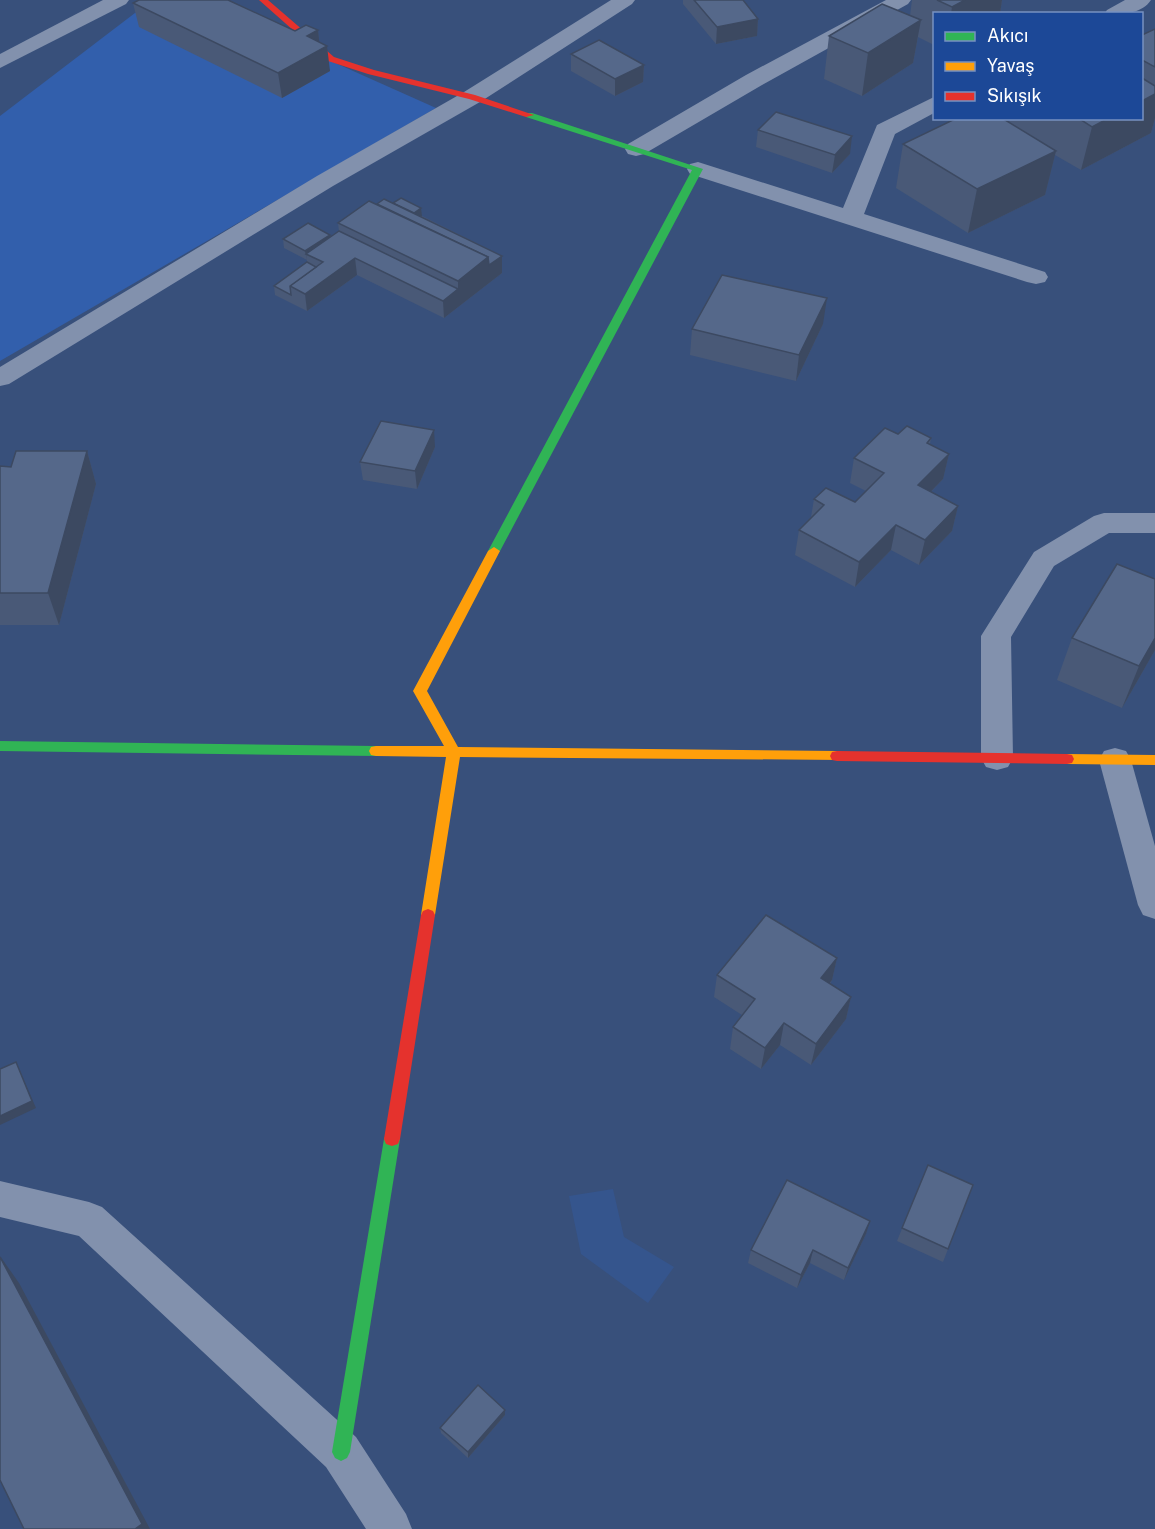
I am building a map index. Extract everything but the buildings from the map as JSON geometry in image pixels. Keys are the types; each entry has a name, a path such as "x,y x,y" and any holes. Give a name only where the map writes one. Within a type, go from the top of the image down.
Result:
{"street":[{"path":"0,62 119,0"},
{"path":"263,0 331,59 371,72 472,96 1036,277"},
{"path":"0,378 325,181 472,96 625,0"},
{"path":"636,149 754,80 901,0"},
{"path":"1118,12 1141,0"},
{"path":"851,218 885,130 933,105"},
{"path":"341,1452 454,752 420,691 698,169"},
{"path":"998,758 996,636 1044,559 1104,523 1155,523"},
{"path":"0,746 1155,760"},
{"path":"1114,760 1155,905"},
{"path":"0,1199 89,1220 341,1452 391,1529"}],"shaded area":[{"path":"152,0 194,0 436,108 0,361 0,116"},
{"path":"613,1189 624,1237 674,1267 648,1303 581,1254 569,1196"}],"traffic: fast":[{"path":"494,551 698,169 529,115"},
{"path":"0,746 376,751"},
{"path":"341,1452 392,1139"}],"traffic: slow":[{"path":"428,915 454,752 420,691 494,551"},
{"path":"376,751 837,756"},
{"path":"1067,759 1155,760"}],"traffic: jam":[{"path":"263,0 331,59 371,72 472,97 529,115"},
{"path":"837,756 1067,759"},
{"path":"392,1139 428,915"}]}
